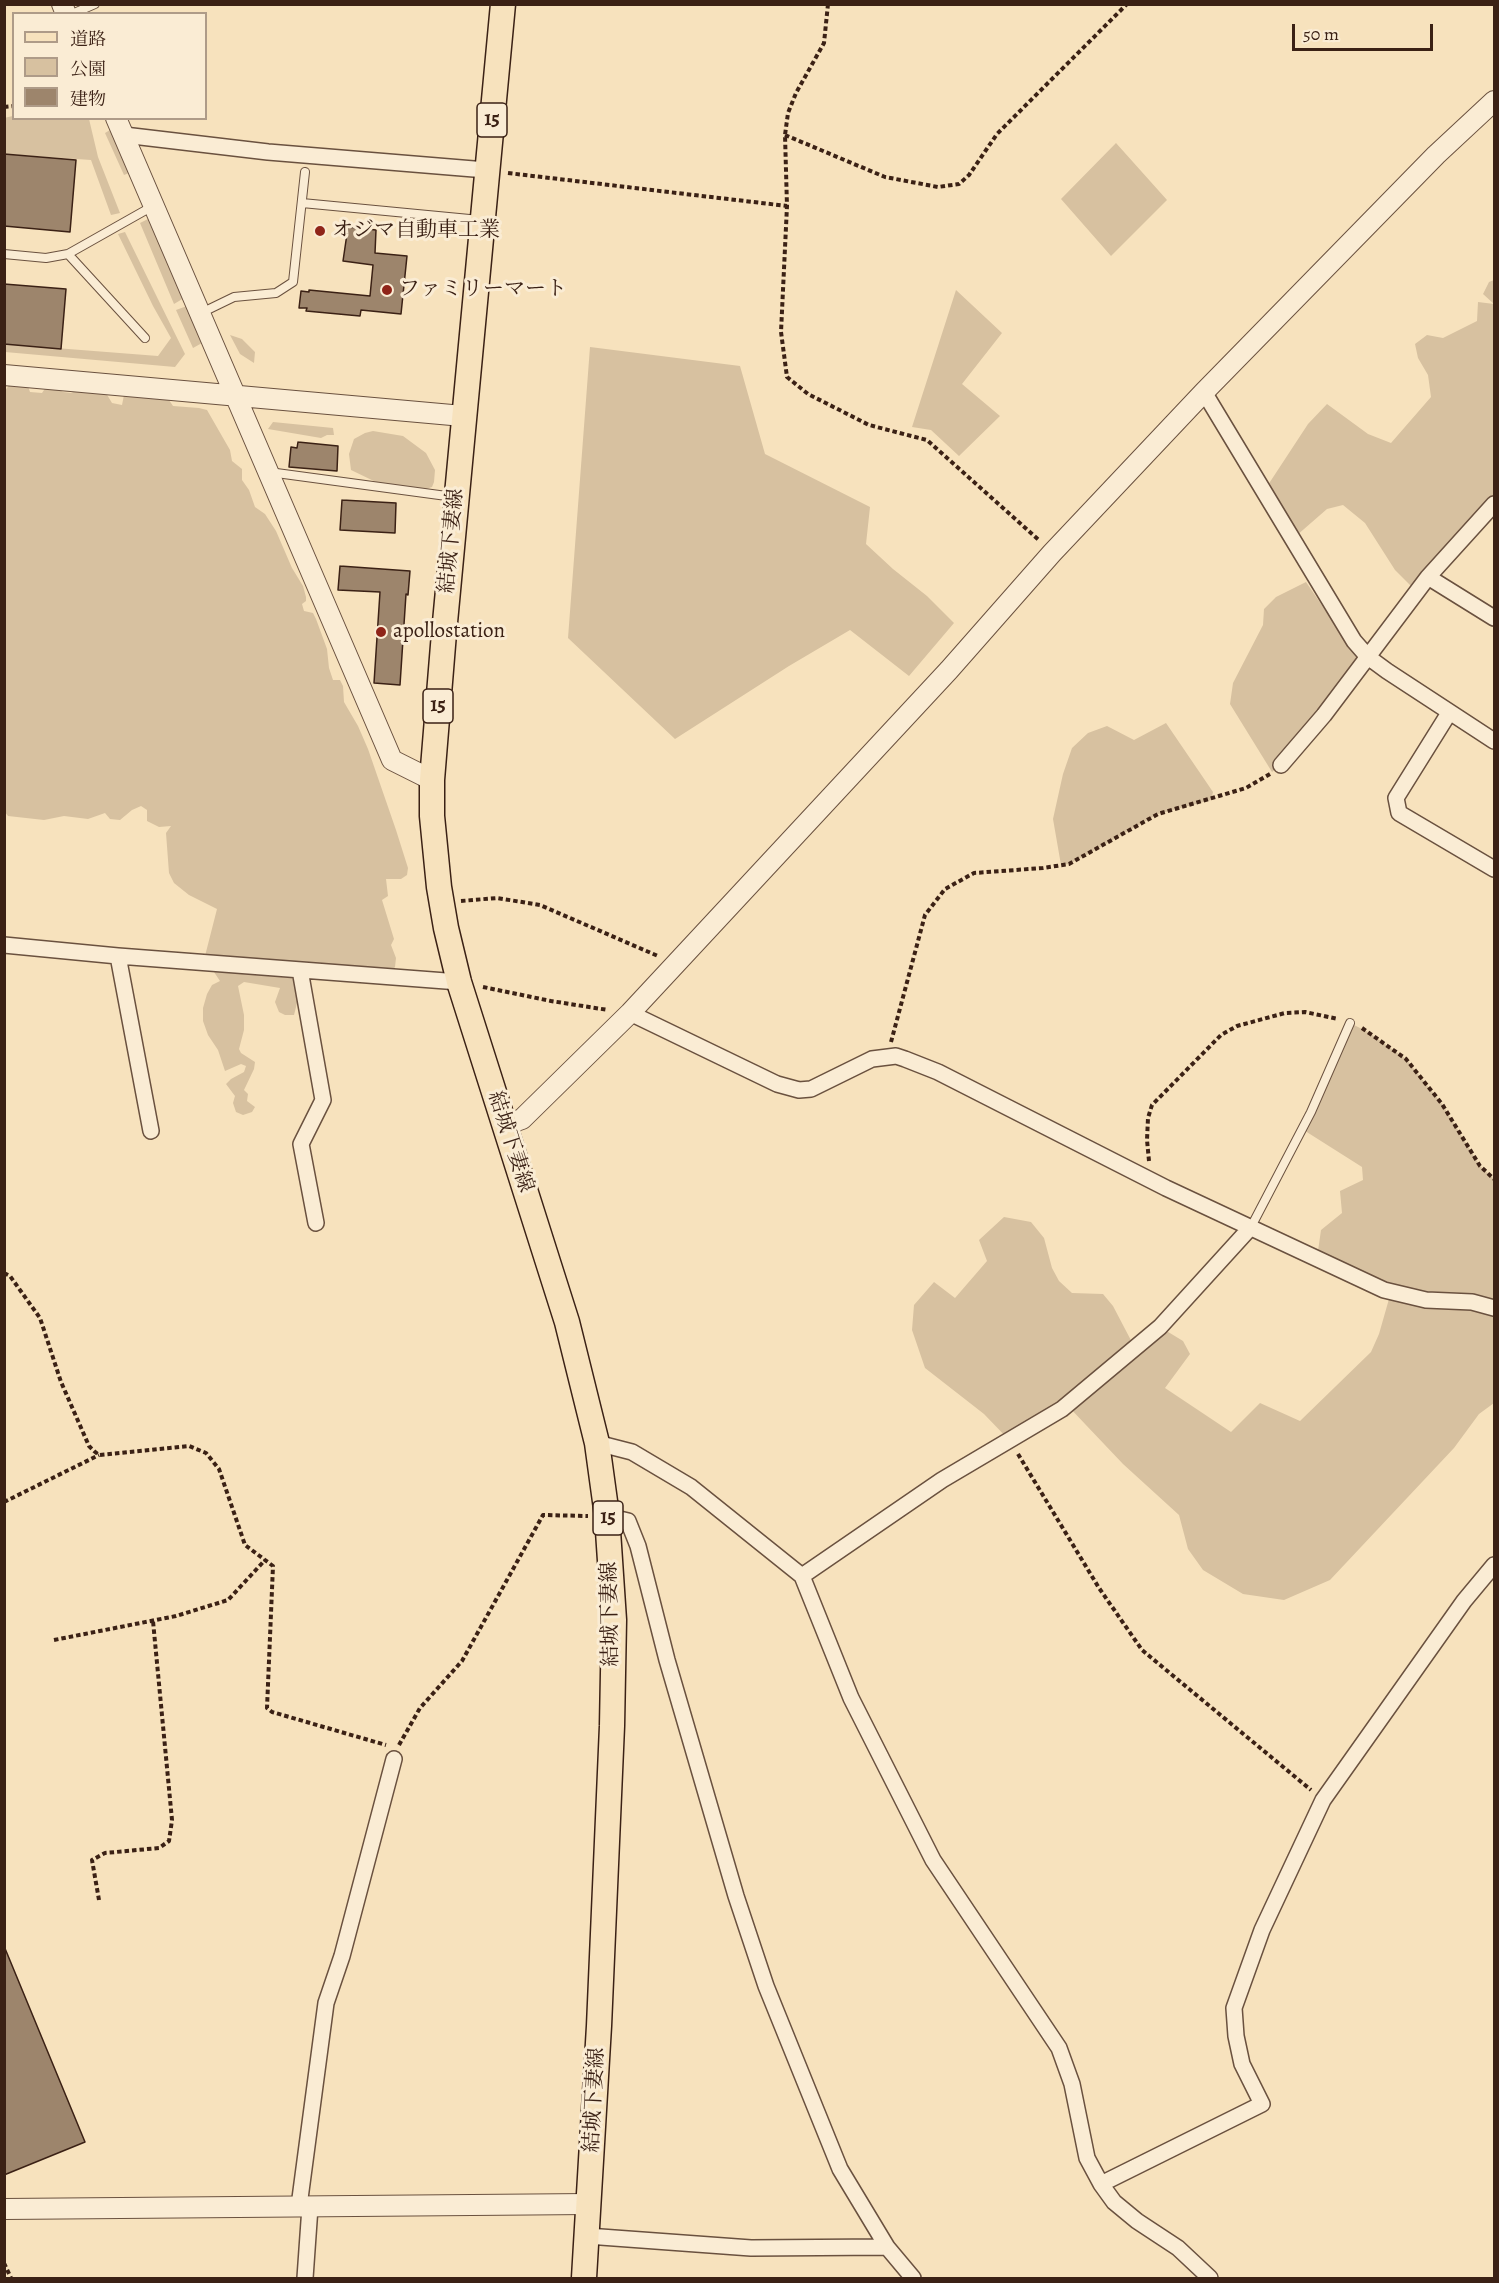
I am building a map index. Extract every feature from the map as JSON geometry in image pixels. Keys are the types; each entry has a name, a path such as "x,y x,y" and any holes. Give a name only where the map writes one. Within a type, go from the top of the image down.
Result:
{"main road":[{"name":"結城下妻線","path":"503,4 463,416 432,780 434,849 441,902 459,982 567,1322 597,1443 607,1516 614,1620 612,1726 584,2278"}],"street":[{"path":"505,1125 522,1119 630,1013 1204,392 1436,155 1494,101"},
{"path":"120,127 268,152 486,170"},
{"path":"120,127 392,760 432,780"},
{"path":"4,375 463,416"},
{"path":"1204,392 1354,641 1368,657 1494,741"},
{"path":"1281,765 1324,715 1428,577 1494,504"},
{"path":"1428,577 1494,618"},
{"path":"1449,712 1396,798 1399,813 1494,870"},
{"path":"4,945 459,982"},
{"path":"118,956 152,1131"},
{"path":"300,970 323,1100 301,1144 316,1223"},
{"path":"630,1013 777,1084 799,1090 811,1089 872,1059 886,1056 905,1059 938,1072 1151,1180 1384,1290 1426,1300 1472,1302 1494,1308"},
{"path":"802,1576 942,1480 1062,1409 1160,1327 1251,1227"},
{"path":"597,1443 632,1452 692,1487 802,1576 851,1698 933,1860 1059,2048 1072,2084 1087,2158 1101,2184 1114,2202 1137,2221 1178,2248 1210,2278"},
{"path":"607,1516 628,1521 638,1546 667,1660 736,1896 766,1986 840,2169 887,2247 913,2278"},
{"path":"1101,2184 1262,2104 1242,2064 1236,2036 1234,2008 1262,1930 1323,1800 1464,1601 1494,1565"},
{"path":"305,2278 304,2206 326,2003 342,1956 394,1759"},
{"path":"4,2209 589,2204"},
{"path":"587,2236 751,2248 887,2247"}],"lane":[{"path":"77,12 95,4"},
{"path":"201,313 234,297 276,293 293,282 305,172"},
{"path":"302,202 482,220"},
{"path":"4,254 46,258 68,254 154,205"},
{"path":"68,254 145,338"},
{"path":"268,472 456,497"},
{"path":"1251,1227 1311,1112 1350,1023"}],"path":[{"path":"828,4 824,43 796,93 788,113 784,135 787,206 781,332 787,377 808,394 869,425 927,440 1053,553"},
{"path":"784,135 885,177 938,187 959,184 998,134 1127,4"},
{"path":"486,170 787,206"},
{"path":"886,1056 901,1010 925,915 945,889 974,873 1069,864 1158,814 1246,788 1281,765"},
{"path":"441,902 497,898 540,905 675,964"},
{"path":"459,982 551,1001 630,1013"},
{"path":"1151,1180 1147,1140 1148,1118 1152,1105 1221,1035 1237,1026 1285,1013 1305,1012 1350,1023 1368,1032 1406,1059 1442,1104 1480,1166 1494,1179"},
{"path":"4,1273 10,1276 40,1318 61,1382 89,1446 99,1455"},
{"path":"1010,1441 1100,1588 1142,1650 1323,1800"},
{"path":"4,1502 99,1455 189,1446 206,1453 219,1469 245,1545 273,1566 267,1708 272,1713 398,1748 420,1708 462,1661 543,1515 607,1516"},
{"path":"54,1640 153,1621 228,1600 265,1560"},
{"path":"99,1900 92,1860 105,1853 159,1848 169,1841 172,1820 153,1621"},
{"path":"4,2263 11,2278"}],"green space":[{"path":"12,116 12,120 89,120 98,157 120,213 111,215 91,160 5,154 4,118"},
{"path":"110,130 129,173 124,175 105,133"},
{"path":"1116,143 1167,200 1111,256 1061,199"},
{"path":"150,218 184,298 174,304 140,223"},
{"path":"125,232 185,354 175,367 5,352 4,344 158,356 171,338 118,234"},
{"path":"1494,280 1494,304 1483,294 1489,282"},
{"path":"956,290 1002,333 962,384 1000,416 959,456 931,430 912,427"},
{"path":"1478,302 1494,304 1494,504 1417,592 1395,570 1365,523 1343,505 1327,509 1296,536 1268,485 1308,424 1327,404 1368,434 1391,443 1431,397 1428,375 1418,358 1415,344 1427,335 1443,338 1477,321"},
{"path":"187,306 202,343 193,348 176,310"},
{"path":"230,335 242,339 255,352 254,363 240,354"},
{"path":"590,347 740,366 765,454 870,507 866,544 927,596 954,623 909,676 850,630 675,739 568,638"},
{"path":"10,384 28,386 30,392 42,393 48,384 63,392 71,393 78,390 106,393 112,403 122,405 127,391 169,400 173,406 207,410 230,450 232,461 242,469 242,480 249,490 255,507 265,514 276,531 292,568 303,586 306,597 306,601 302,604 304,611 313,613 316,619 327,649 333,680 340,680 343,686 344,702 368,749 396,830 408,868 407,875 401,879 386,879 388,896 382,900 394,939 391,945 396,958 395,967 390,973 356,982 321,974 313,976 296,986 295,993 298,999 294,1015 279,1012 275,1002 280,988 244,982 238,986 244,1015 244,1030 239,1049 241,1053 255,1062 244,1090 248,1094 247,1101 255,1107 252,1112 243,1115 236,1112 233,1103 235,1096 226,1084 244,1072 246,1066 241,1064 225,1071 218,1050 208,1035 203,1021 203,1008 207,994 212,985 220,981 214,972 206,968 205,956 217,909 189,895 174,883 169,873 166,833 171,826 159,827 147,821 147,810 141,806 120,820 110,819 105,813 88,819 64,816 44,820 8,816 5,812 4,392"},
{"path":"273,422 333,428 334,435 321,438 268,429"},
{"path":"373,431 403,436 426,453 435,470 432,487 426,489 378,483 351,470 349,454 354,439"},
{"path":"1306,582 1347,642 1362,658 1281,765 1272,772 1230,704 1233,683 1263,625 1264,609 1276,597"},
{"path":"1166,723 1213,792 1211,800 1158,814 1090,853 1069,864 1061,865 1053,819 1063,774 1072,748 1088,733 1107,726 1134,740"},
{"path":"1350,1023 1368,1032 1406,1059 1442,1104 1480,1166 1494,1179 1494,1403 1479,1414 1454,1448 1330,1580 1284,1600 1243,1594 1203,1570 1188,1549 1179,1515 1123,1464 1067,1405 1010,1441 984,1414 925,1368 912,1330 914,1305 934,1282 955,1298 987,1261 979,1240 1004,1217 1031,1222 1044,1238 1052,1268 1059,1281 1072,1293 1103,1294 1113,1306 1135,1348 1160,1327 1183,1341 1190,1354 1165,1388 1231,1432 1260,1403 1300,1421 1371,1352 1379,1334 1391,1292 1317,1258 1321,1230 1342,1213 1340,1191 1363,1180 1362,1167 1302,1129"}],"building":[{"path":"4,154 76,160 70,232 4,226"},
{"path":"348,227 376,230 375,253 407,256 401,314 361,310 360,316 306,311 307,308 299,308 301,291 370,296 373,265 343,261"},
{"path":"4,284 66,289 61,349 4,344"},
{"path":"298,442 338,446 337,471 289,467 291,447 297,448"},
{"path":"342,500 396,503 395,533 340,530"},
{"path":"340,566 410,571 408,595 406,594 400,685 374,683 380,592 338,590"},
{"path":"4,1946 85,2142 4,2175"}],"place":[{"name":"オジマ自動車工業","path":"320,231"},
{"name":"ファミリーマート","path":"387,290"},
{"name":"apollostation","path":"381,632"}]}
